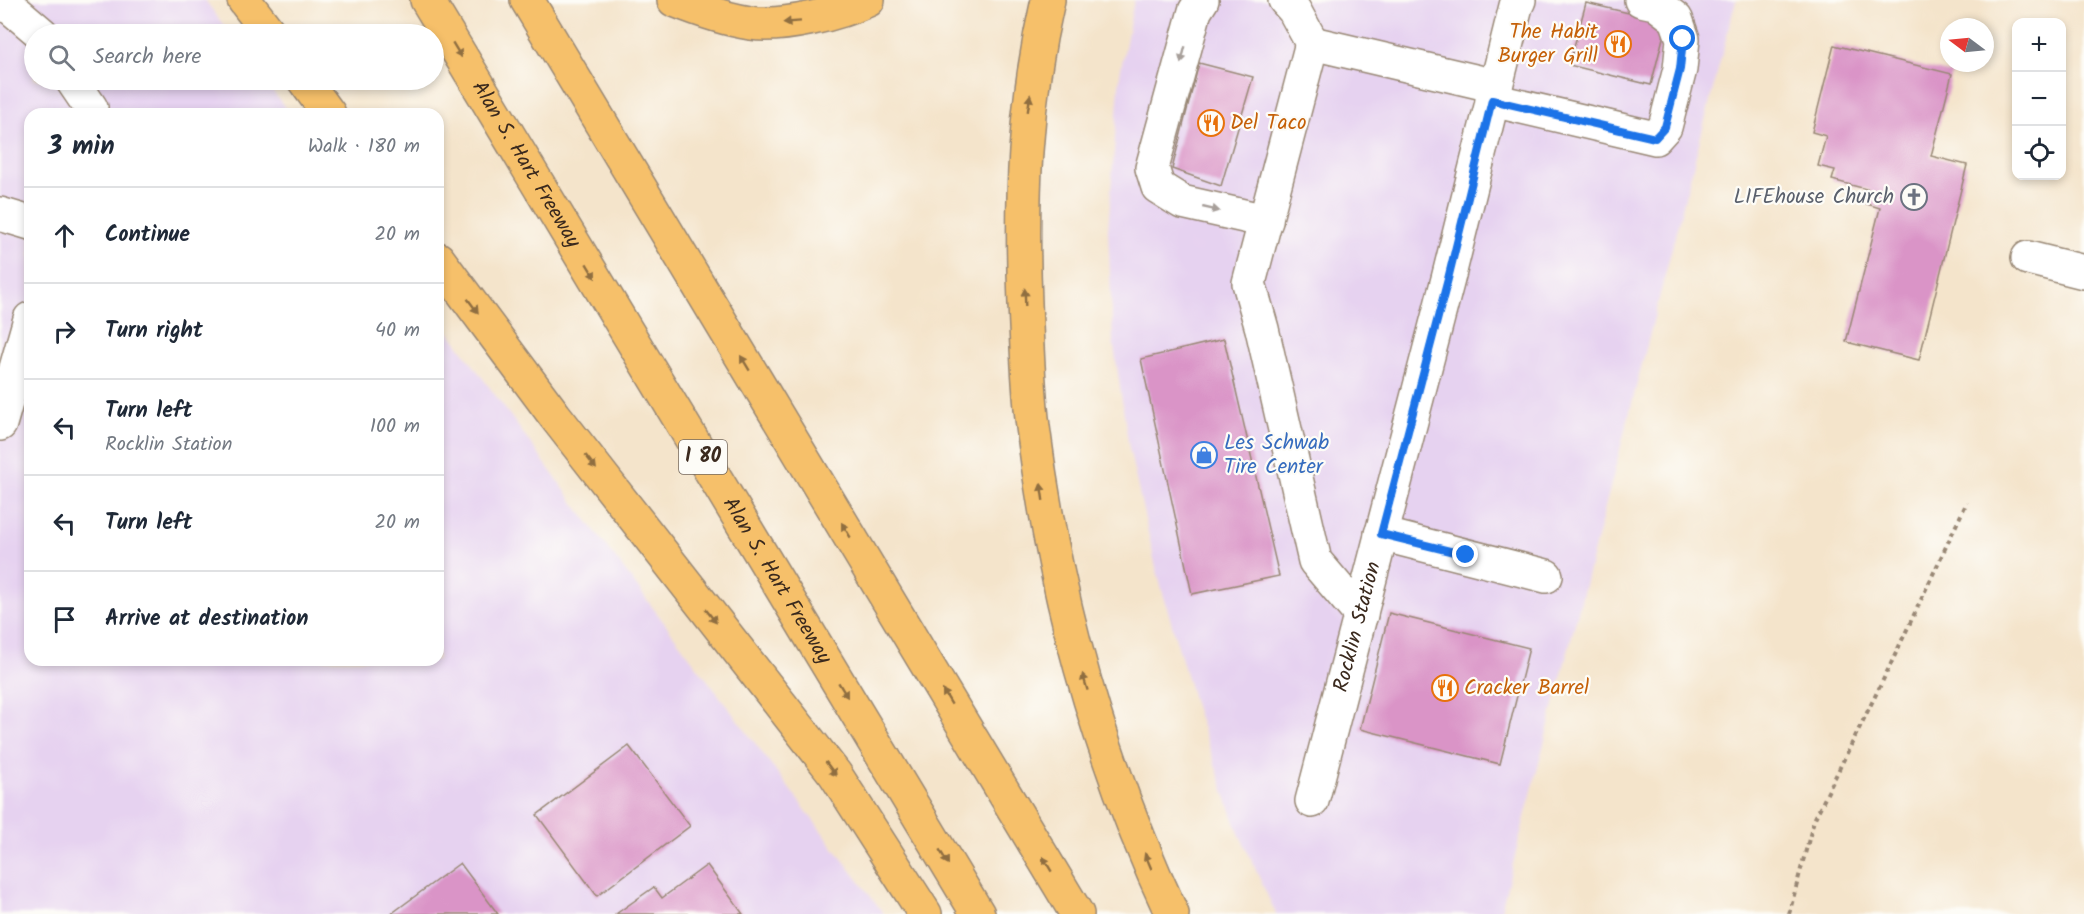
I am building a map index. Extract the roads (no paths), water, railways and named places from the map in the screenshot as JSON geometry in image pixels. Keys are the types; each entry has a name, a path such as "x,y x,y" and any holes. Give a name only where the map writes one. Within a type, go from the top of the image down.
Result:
{"highway":[{"path":"244,0 262,24"},
{"name":"Alan S. Hart Freeway","path":"427,0 441,24"},
{"path":"527,0 1077,914"},
{"path":"674,0 705,12 753,24 800,22 851,8 868,0"},
{"path":"1048,0 1028,108 1023,180 1024,268 1033,424 1044,507 1082,672 1102,738 1140,843 1172,914"},
{"name":"Alan S. Hart Freeway","path":"444,28 978,914"},
{"path":"311,90 325,108"},
{"path":"444,267 555,416 835,774 925,914"}],"lane":[{"path":"2,0 30,24"},
{"path":"1202,0 1195,11 1152,168 1158,187 1182,202 1266,221"},
{"path":"1285,0 1294,10 1312,43 1249,283 1262,329 1316,561 1360,615"},
{"name":"Rocklin Station","path":"1312,801 1448,279 1516,6 1520,0"},
{"path":"1312,43 1655,138 1665,127 1680,69 1683,39 1676,19 1655,3 1641,0"},
{"path":"78,90 88,108"},
{"path":"0,214 24,221"},
{"path":"2028,258 2084,272"},
{"path":"0,424 24,340"},
{"path":"1381,534 1546,576"}],"place":[{"name":"The Habit Burger Grill","path":"1618,44"},
{"name":"Del Taco","path":"1211,123"},
{"name":"LIFEhouse Church","path":"1914,197"},
{"name":"Les Schwab Tire Center","path":"1204,455"},
{"name":"Cracker Barrel","path":"1445,688"}]}
